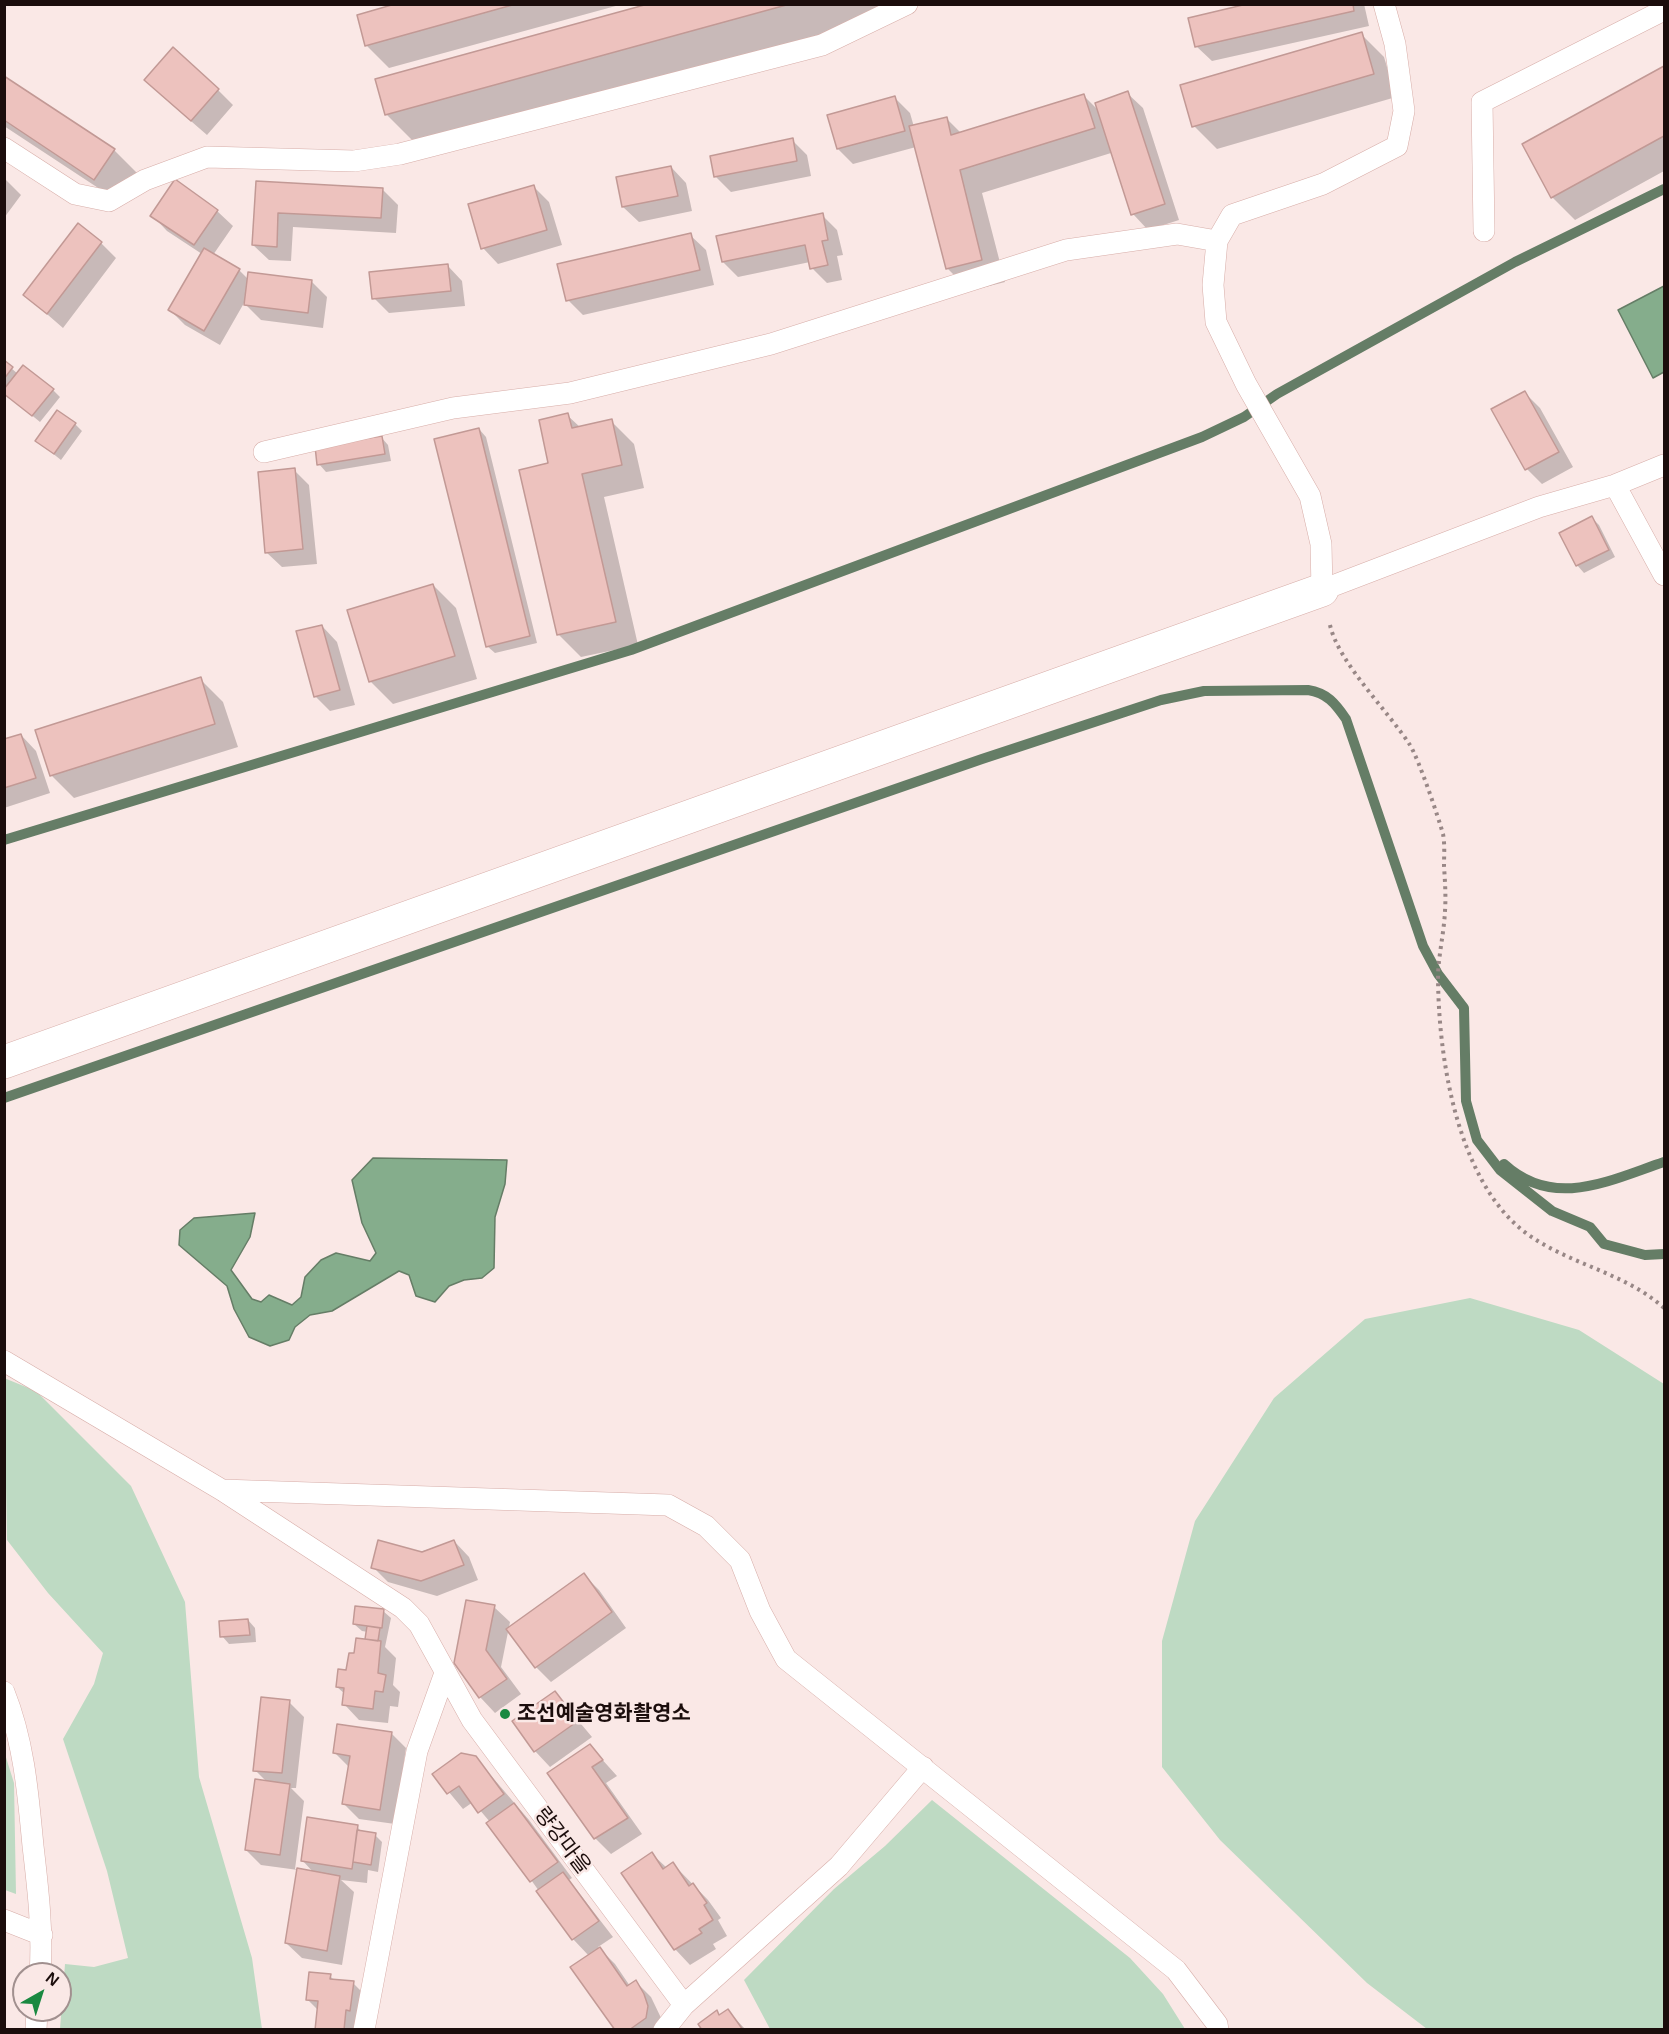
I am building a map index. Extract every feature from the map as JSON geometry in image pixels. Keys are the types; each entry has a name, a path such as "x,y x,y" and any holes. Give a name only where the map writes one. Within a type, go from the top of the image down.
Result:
{"main road":[{"path":"4,1062 1322,590"}],"lane":[{"path":"4,148 75,194 109,201 145,180 207,157 354,161 400,154 822,45 907,4"},
{"path":"1384,4 1395,44 1404,111 1397,146 1323,184 1232,215 1217,241 1213,285 1216,322 1246,384 1310,496 1321,544 1322,590 1539,507 1615,485 1665,465"},
{"path":"1484,231 1482,102 1665,10"},
{"path":"264,452 453,408 570,393 771,344 1066,250 1177,234 1217,241"},
{"path":"1615,485 1665,575"},
{"name":"량강마을","path":"4,1361 222,1490 403,1608 419,1624 472,1720 684,2005"},
{"path":"222,1490 668,1505 706,1526 740,1560 760,1611 786,1659 1176,1970 1218,2030"},
{"path":"364,2030 417,1751 445,1673"},
{"path":"4,1692 12,1712 25,1767 42,1935 41,1962"},
{"path":"664,2030 684,2005 839,1866 878,1823 922,1767"},
{"path":"4,1920 42,1935"}],"path":[{"path":"1322,590 1332,634 1349,663 1411,747 1443,836 1445,910 1438,974 1442,1030 1450,1091 1471,1160 1498,1206 1523,1230 1561,1253 1615,1275 1652,1297 1665,1308"}],"shaded area":[{"path":"1664,286 1664,372 1653,378 1618,310"},
{"path":"373,1158 507,1160 505,1184 495,1217 494,1268 482,1278 464,1280 449,1286 435,1302 416,1296 409,1275 399,1271 332,1311 310,1315 295,1327 289,1340 270,1346 249,1337 234,1309 227,1286 179,1245 180,1230 194,1218 255,1213 250,1237 231,1270 252,1299 261,1302 269,1295 292,1305 301,1297 305,1277 321,1260 336,1253 370,1261 376,1253 362,1223 352,1180"},
{"path":"1470,1298 1579,1330 1664,1384 1664,2029 1427,2029 1367,1983 1220,1840 1162,1767 1162,1641 1195,1521 1274,1398 1365,1319"},
{"path":"4,1378 36,1391 131,1486 185,1602 199,1777 252,1958 262,2029 60,2029 61,2022 72,2022 72,1965 94,1967 128,1958 107,1871 63,1739 94,1684 103,1653 48,1593 7,1540"},
{"path":"4,1751 14,1783 16,1894 5,1890"},
{"path":"932,1800 1130,1958 1163,1994 1185,2029 770,2029 744,1980 834,1889 885,1846"}],"building":[{"path":"395,4 516,4 365,46 357,15"},
{"path":"648,4 790,4 385,115 375,79"},
{"path":"1247,4 1353,4 1354,11 1195,47 1188,18"},
{"path":"1362,32 1374,74 1192,127 1180,85"},
{"path":"173,47 219,89 191,121 144,80"},
{"path":"1664,66 1664,136 1551,198 1522,144"},
{"path":"4,76 115,149 94,180 4,120"},
{"path":"1128,91 1165,204 1131,215 1095,103"},
{"path":"1084,94 1095,128 960,170 982,260 946,269 909,126 947,117 951,135"},
{"path":"895,96 905,131 837,149 827,115"},
{"path":"793,138 797,161 714,177 710,156"},
{"path":"671,166 678,196 622,207 616,177"},
{"path":"175,179 218,210 194,245 150,216"},
{"path":"256,181 383,188 381,218 278,213 277,247 252,245"},
{"path":"534,185 547,230 481,249 468,204"},
{"path":"823,213 828,240 822,241 828,265 810,269 805,245 722,262 716,236"},
{"path":"78,223 102,242 47,314 23,295"},
{"path":"691,233 700,270 566,301 557,264"},
{"path":"204,248 240,269 204,331 168,310"},
{"path":"448,264 451,291 372,299 369,272"},
{"path":"248,272 312,280 308,313 244,305"},
{"path":"4,360 13,367 4,379"},
{"path":"23,365 54,389 32,416 4,394 4,389"},
{"path":"1525,391 1559,452 1525,470 1491,409"},
{"path":"57,410 76,423 54,454 35,441"},
{"path":"568,413 572,428 612,419 622,465 582,474 616,622 557,635 519,470 548,463 539,420"},
{"path":"479,428 530,636 486,647 434,439"},
{"path":"382,436 385,454 317,465 315,446"},
{"path":"295,468 303,549 265,553 258,472"},
{"path":"1592,516 1609,550 1576,566 1559,533"},
{"path":"433,584 455,656 369,682 347,610"},
{"path":"322,625 340,690 314,697 296,631"},
{"path":"201,677 215,724 50,776 35,730"},
{"path":"21,734 36,778 4,788 4,739"},
{"path":"378,1540 422,1552 454,1540 464,1565 421,1581 371,1568"},
{"path":"584,1573 612,1612 535,1668 506,1629"},
{"path":"466,1600 495,1605 486,1650 507,1679 479,1698 454,1663"},
{"path":"355,1606 384,1609 382,1628 353,1624"},
{"path":"248,1619 250,1635 220,1637 219,1621"},
{"path":"367,1626 380,1628 378,1641 365,1639"},
{"path":"356,1638 381,1641 378,1673 386,1675 383,1692 375,1691 373,1709 342,1705 344,1688 336,1687 338,1669 346,1670 349,1653 354,1653"},
{"path":"555,1691 578,1721 534,1752 512,1721"},
{"path":"261,1697 290,1700 282,1773 253,1771"},
{"path":"337,1724 392,1732 380,1810 342,1804 350,1756 333,1753"},
{"path":"590,1744 603,1760 592,1767 628,1818 594,1839 547,1773"},
{"path":"461,1753 476,1756 504,1794 478,1813 459,1786 447,1794 432,1774"},
{"path":"255,1779 290,1784 280,1855 245,1850"},
{"path":"514,1803 558,1862 530,1882 486,1823"},
{"path":"307,1817 358,1825 352,1869 301,1861"},
{"path":"357,1830 376,1833 371,1865 353,1862"},
{"path":"652,1852 663,1869 673,1862 689,1886 693,1883 707,1903 704,1905 713,1920 699,1929 702,1933 674,1950 621,1873"},
{"path":"297,1868 340,1876 327,1951 285,1943"},
{"path":"563,1872 599,1921 572,1940 536,1891"},
{"path":"600,1947 627,1986 636,1980 644,1994 648,2006 646,2018 629,2030 615,2030 570,1967"},
{"path":"309,1972 331,1974 330,1979 354,1981 350,2011 346,2010 344,2030 315,2030 318,2001 306,2000"},
{"path":"728,2009 743,2030 702,2030 698,2024 717,2010 719,2015"}],"waterway":[{"path":"4,840 631,650 1202,437 1244,417 1277,394 1515,262 1664,189"},
{"path":"4,1098 982,759 1161,700 1204,691 1308,690 1330,700 1346,719 1423,946 1438,974 1464,1008 1466,1101 1477,1140 1500,1170 1552,1211 1590,1227 1604,1244 1645,1255 1664,1254"},
{"path":"1504,1164 1523,1178 1542,1186 1562,1188 1603,1183 1664,1162"}],"place":[{"name":"조선예술영화촬영소","path":"505,1714"}]}
